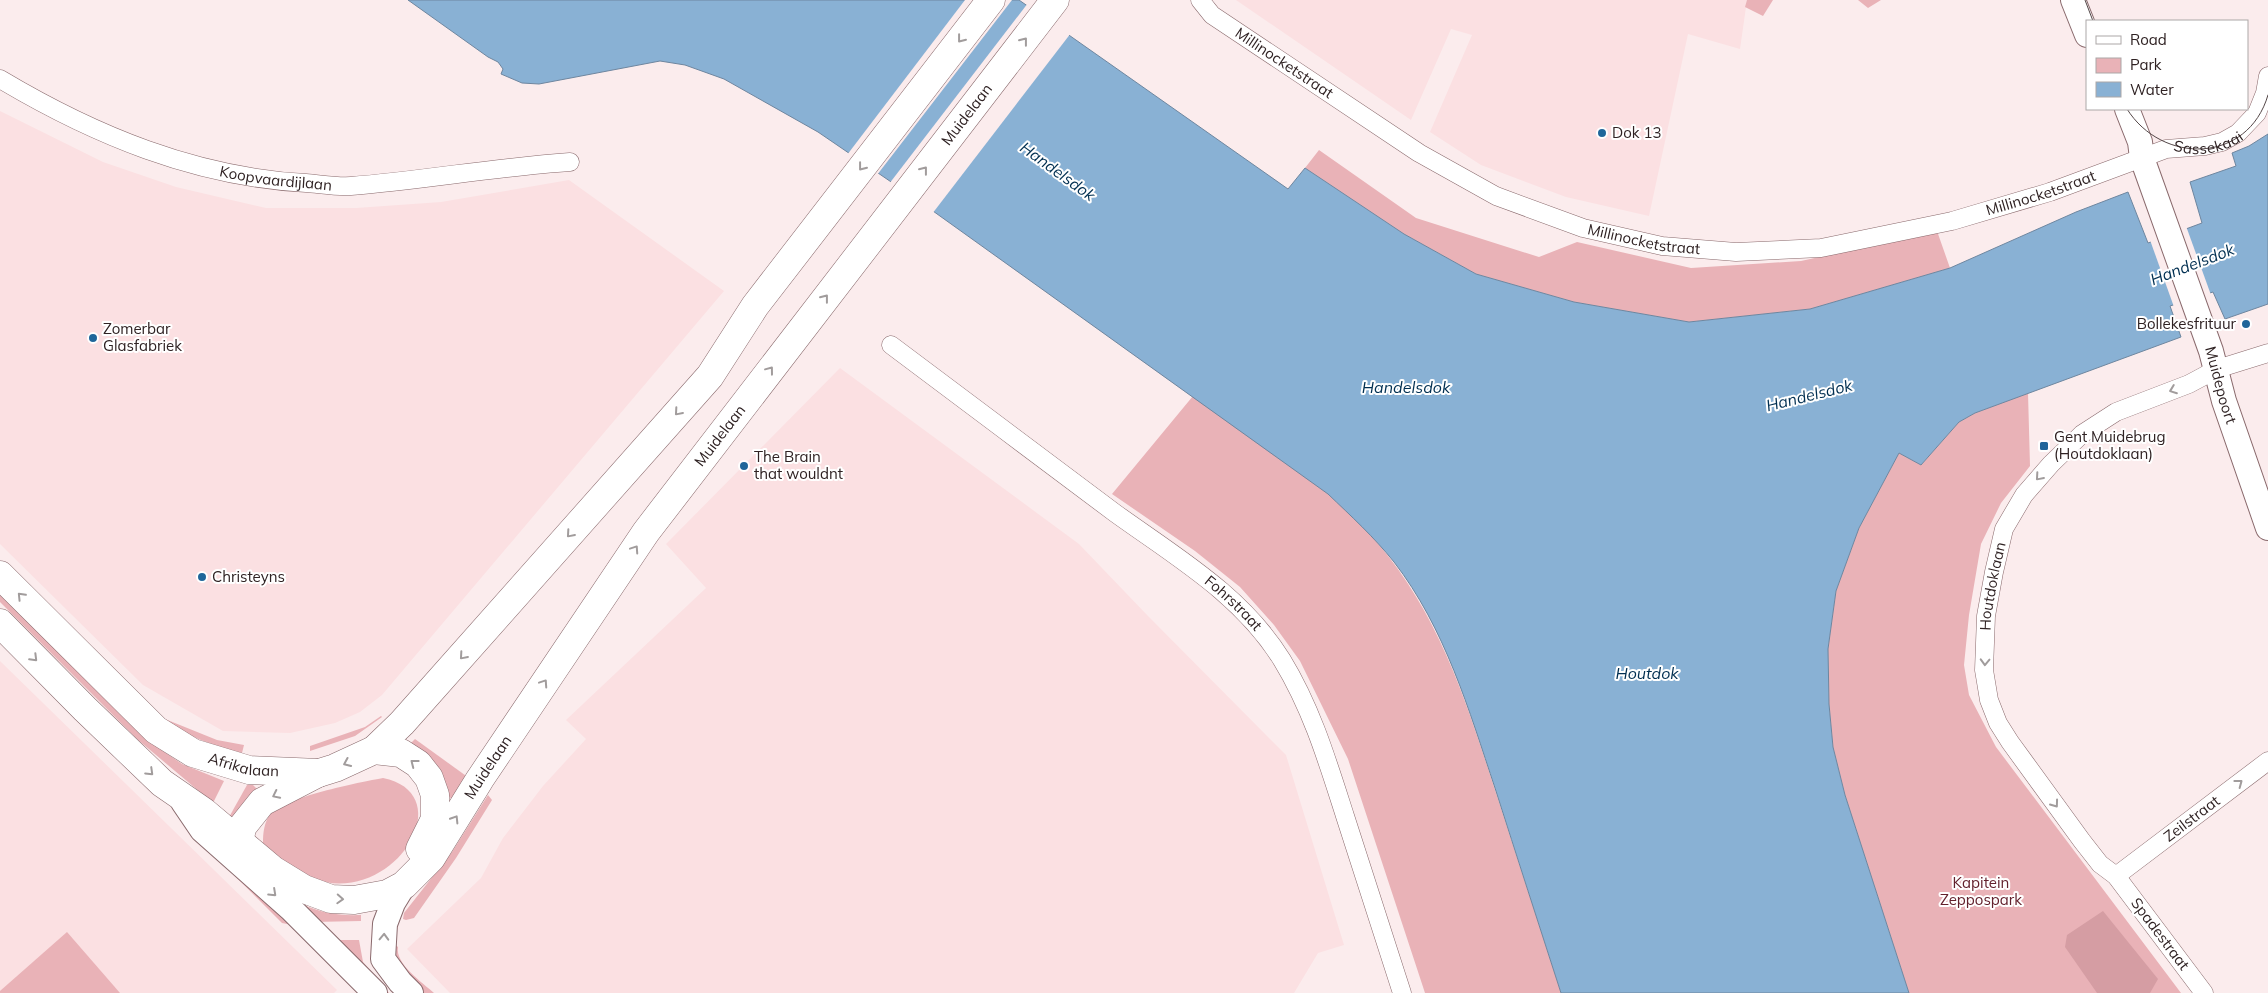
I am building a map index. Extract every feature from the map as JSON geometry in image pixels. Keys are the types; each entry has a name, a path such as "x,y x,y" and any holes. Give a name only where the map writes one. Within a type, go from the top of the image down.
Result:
{"main road":[{"path":"374,750 429,693 710,376 754,306 991,0"},
{"name":"Muidelaan","path":"404,885 431,858 480,779 646,532 1055,0"},
{"name":"Afrikalaan","path":"0,575 156,730 192,753 249,770 319,773 374,750"},
{"path":"0,623 85,709 179,796 204,812 238,851 304,889 331,899 354,900 387,894 404,885 435,819 435,795 429,778 418,764 401,754 374,750"},
{"path":"238,851 242,827 262,802 319,773"}],"street":[{"name":"Millinocketstraat","path":"1200,0 1212,15 1419,153 1496,196 1583,228 1662,246 1736,252 1822,248 1952,221 2144,164"},
{"path":"2073,0 2086,32"},
{"path":"2085,0 2093,20"},
{"name":"Sassekaai","path":"2144,164 2166,149 2205,146 2222,142 2238,133 2248,125 2261,106 2268,76"},
{"name":"Koopvaardijlaan","path":"0,79 92,129 163,156 234,176 349,186 511,166 570,162"},
{"path":"2115,110 2129,146 2144,164"},
{"path":"2127,110 2140,142 2144,164"},
{"name":"Muidepoort","path":"2144,164 2217,369 2224,401 2268,528"},
{"name":"Fohrstraat","path":"891,345 1117,514 1195,568 1228,596 1257,626 1282,659 1302,695 1320,737 1402,993"},
{"name":"Houtdoklaan","path":"2116,876 2100,864 2010,742 1998,723 1989,700 1984,661 1986,616 2004,529 2024,495 2051,464 2082,434 2116,412 2189,384 2217,369 2268,353"},
{"name":"Zeilstraat","path":"2116,876 2268,761"},
{"path":"238,851 291,909 375,993"},
{"name":"Spadestraat","path":"2116,876 2204,993"},
{"path":"404,885 393,903 385,924 383,959 411,993"}],"shaded area":[{"path":"1236,0 1747,0 1740,49 1688,34 1649,216 1566,197 1481,165 1430,132 1472,35 1451,29 1411,120"},
{"path":"0,111 103,162 176,187 266,208 356,208 441,202 569,180 724,291 382,695 360,712 335,723 290,733 223,731 143,685 0,544"},
{"path":"840,368 1079,544 1286,755 1344,945 1318,953 1294,993 450,993 407,949 481,878 503,838 543,786 586,739 566,720 706,588 666,544"},
{"path":"0,661 337,990 334,993 0,993"},
{"path":"2103,911 2158,979 2150,993 2097,993 2065,947 2067,935"}],"green space":[{"path":"1747,0 1773,0 1763,16 1745,7"},
{"path":"1858,0 1881,0 1868,8"},
{"path":"1319,150 1416,218 1539,257 1577,242 1691,268 1801,261 1937,231 1950,268 1810,309 1689,322 1574,302 1476,274 1404,234 1305,168"},
{"name":"Kapitein Zeppospark","path":"2028,393 2030,466 2001,503 1981,544 1969,615 1964,665 1969,695 1996,747 2181,993 1909,993 1845,795 1833,747 1829,704 1828,649 1836,591 1859,528 1899,453 1921,465 1959,422 1975,413"},
{"path":"1193,396 1305,475 1347,511 1391,560 1412,591 1431,623 1447,657 1474,726 1561,993 1425,993 1348,759 1300,661 1274,625 1240,587 1195,551 1112,494"},
{"path":"0,595 153,744 182,764 224,781 213,803 137,739 0,602"},
{"path":"381,716 355,736 310,751 310,746 365,727"},
{"path":"160,717 217,740 244,745 242,753 199,739"},
{"path":"415,739 469,778 452,800 410,744"},
{"path":"383,778 406,788 417,804 417,824 408,845 392,864 370,877 343,883 313,879 280,859 263,843 266,821 277,808 322,791"},
{"path":"247,785 253,785 257,789 234,823 228,819"},
{"path":"488,795 492,800 456,858 414,918 403,919 404,913 452,852"},
{"path":"210,851 292,925 282,923"},
{"path":"294,900 310,908 326,912 343,915 361,915 361,921 313,922"},
{"path":"67,932 120,993 0,993 0,991"},
{"path":"332,940 359,940 363,962 389,993 385,993"},
{"path":"393,943 398,947 398,953 405,966 434,993 422,993 396,961"}],"water":[{"name":"Handelsdok","path":"408,0 1019,0 1288,189 1305,168 1404,234 1476,274 1574,302 1689,322 1810,309 1950,268 2076,212 2128,192 2148,243 2202,223 2190,182 2236,166 2232,153 2249,146 2268,134 2268,304 2225,319 2213,292 2170,306 2181,337 1975,413 1959,422 1921,465 1899,453 1859,528 1836,591 1828,649 1829,704 1833,747 1845,795 1909,993 1561,993 1475,729 1442,642 1412,587 1394,562 1370,535 1328,494 919,201 818,132 724,79 685,65 660,61 539,84 522,83 501,74 503,69 498,62 488,57"}],"pier":[{"path":"965,0 1012,0 877,175 847,155"},
{"path":"1028,3 1071,33 932,214 889,184"},
{"path":"2186,226 2211,295 2174,307 2150,240"}],"tram line":[{"path":"2085,0 2093,20"},
{"path":"2128,110 2142,127 2161,140 2182,147 2203,149 2224,145 2242,134 2258,118 2268,95"}],"place":[{"name":"Dok 13","path":"1602,133"},
{"name":"Bollekesfrituur","path":"2246,324"},
{"name":"Zomerbar Glasfabriek","path":"93,338"},
{"name":"Gent Muidebrug (Houtdoklaan)","path":"2044,446"},
{"name":"The Brain that wouldnt","path":"744,466"},
{"name":"Christeyns","path":"202,577"}],"water label":[{"name":"Houtdok","path":"1647,673"}]}
